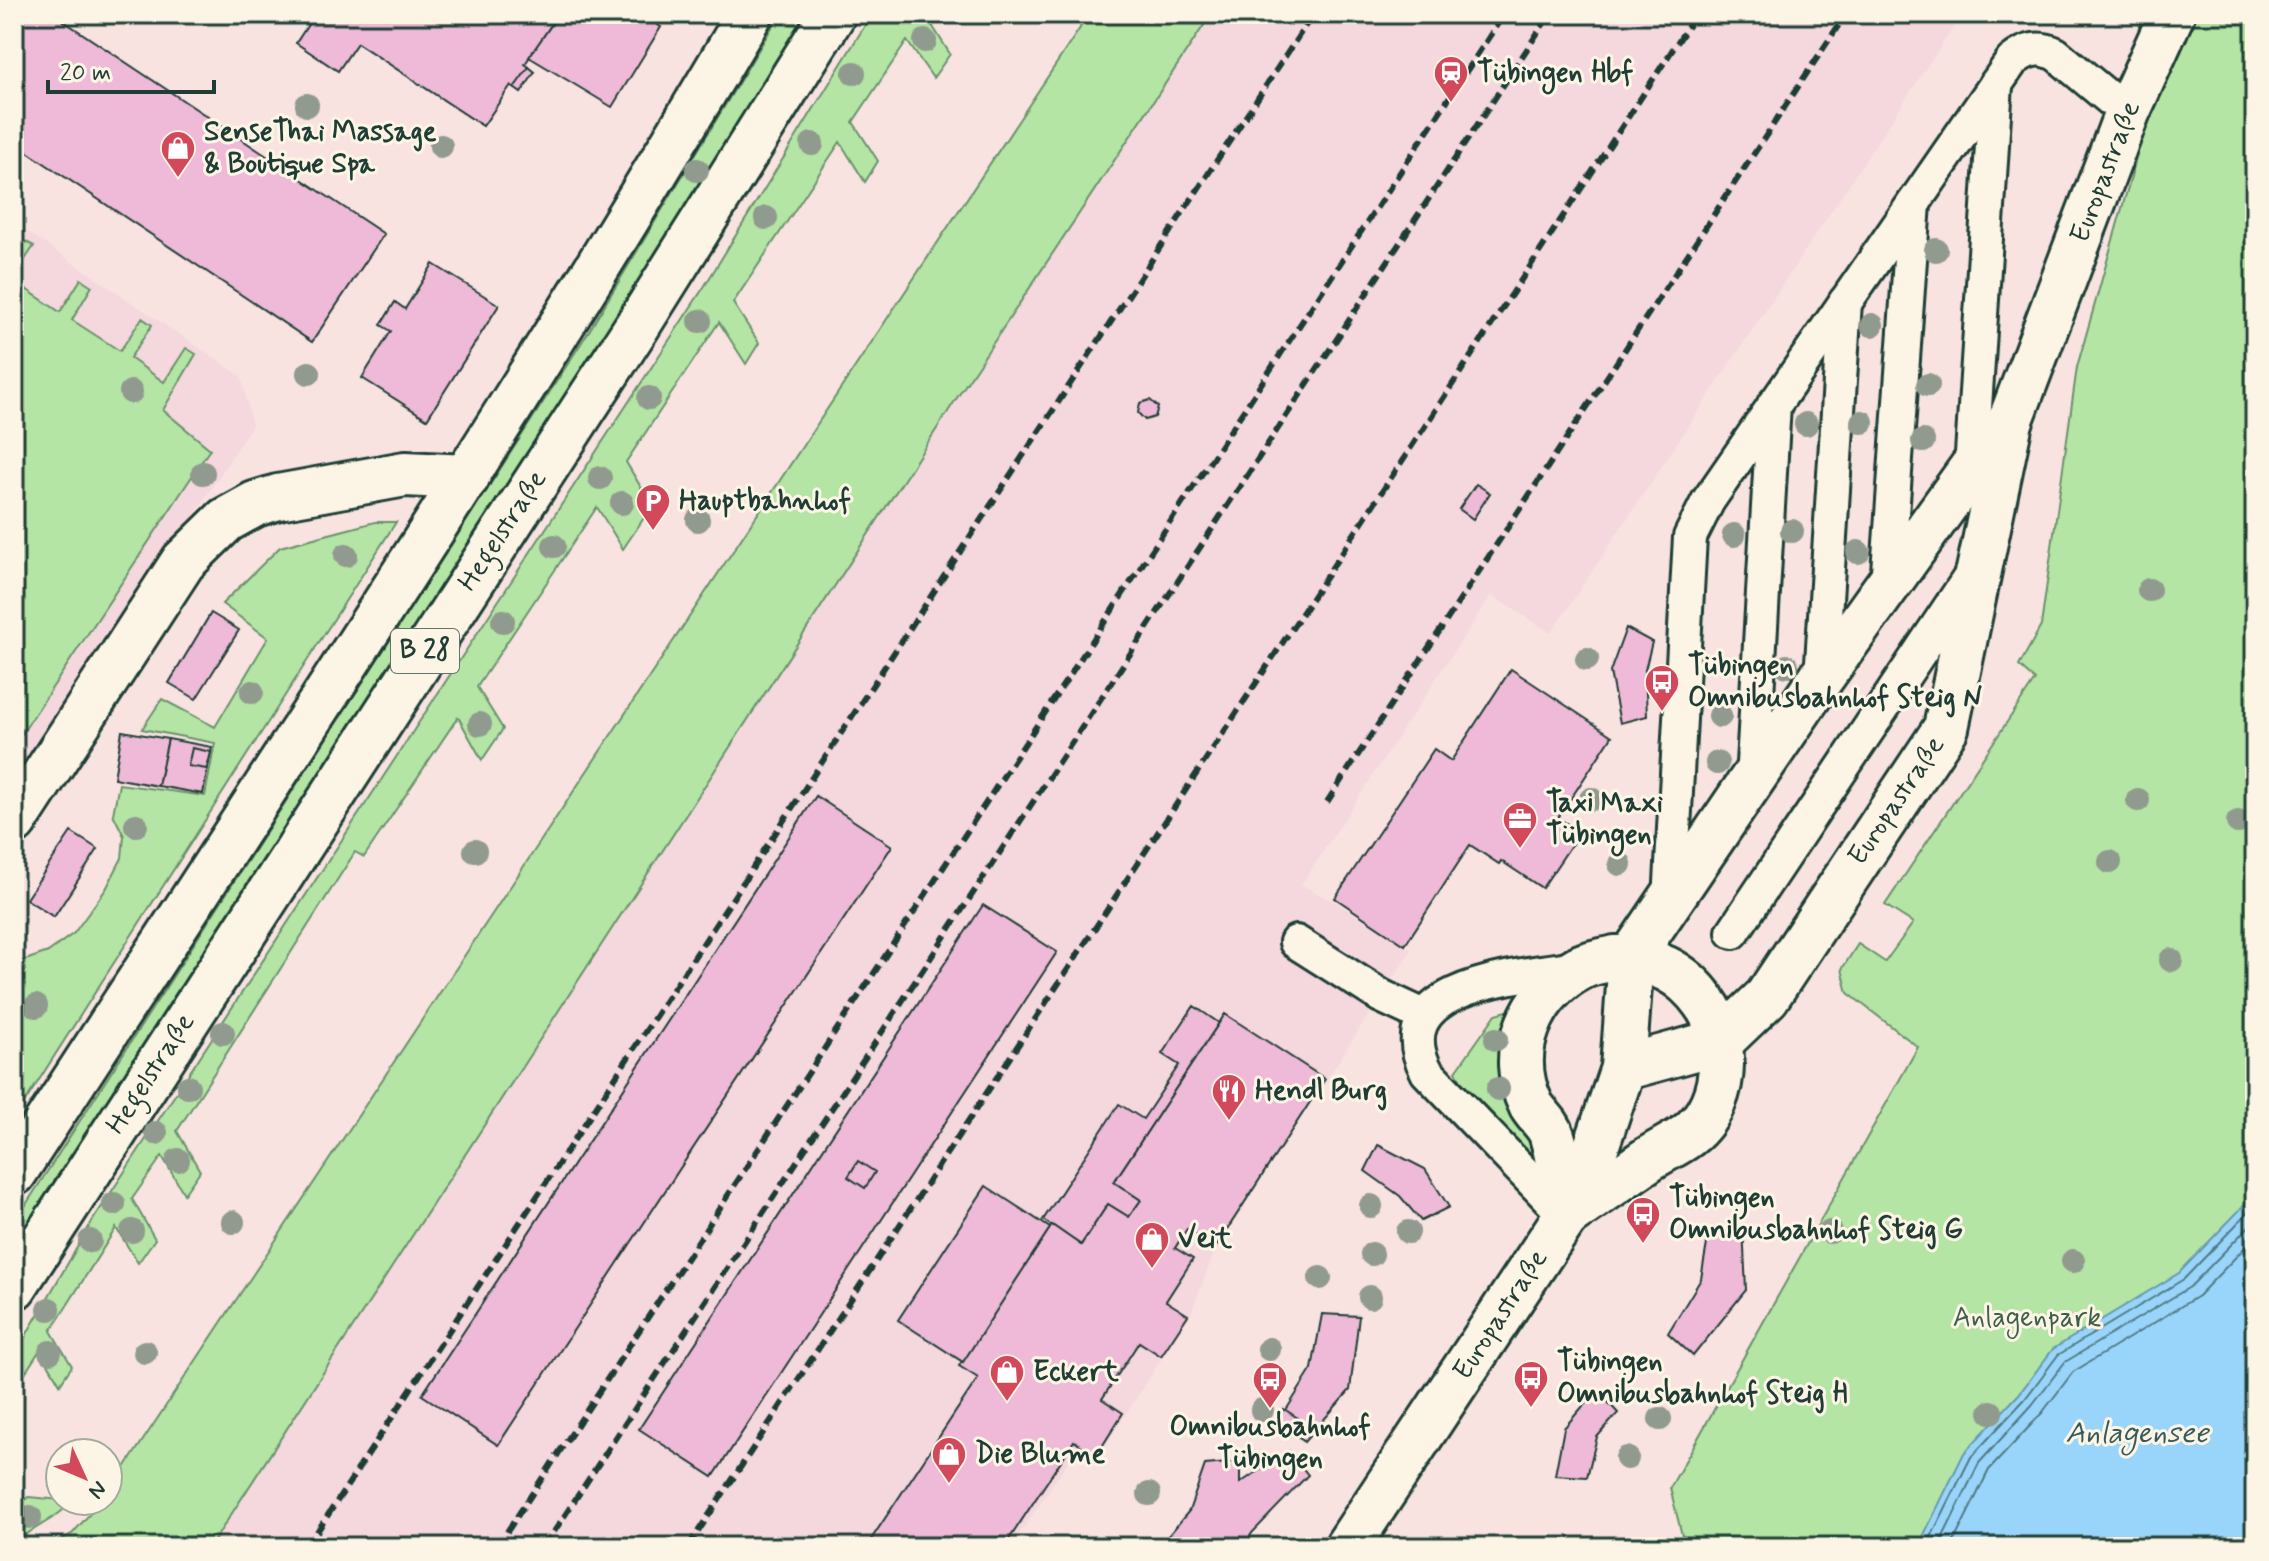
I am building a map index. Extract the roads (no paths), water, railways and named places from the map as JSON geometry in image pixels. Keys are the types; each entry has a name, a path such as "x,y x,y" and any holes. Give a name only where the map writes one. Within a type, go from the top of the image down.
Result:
{"street":[{"name":"B 28","path":"14,1173 467,477 583,293 750,14"},
{"name":"Hegelstraße","path":"14,1287 638,325 833,14"},
{"name":"Europastraße","path":"1623,1068 1721,1041 1767,997 1946,728 2010,422 2127,113 2172,14"},
{"name":"Europastraße","path":"1347,1547 1566,1216 1593,1156 1623,1068 1631,958 1821,678 1971,469 2010,422"},
{"path":"14,822 183,562 226,520 255,504 278,497 405,474 467,477"},
{"path":"1615,958 1654,963 1676,973 1695,989 1712,1012 1721,1041 1722,1076 1715,1099 1703,1119 1686,1136 1566,1216 1552,1132 1532,1107 1522,1076 1522,1044 1531,1013 1551,987 1581,966 1615,958"}],"lane":[{"path":"1670,902 1690,537 1708,501 2012,61 2034,49 2047,49 2127,113"},
{"path":"1971,469 1996,84"},
{"path":"1887,586 1914,203"},
{"path":"1821,678 1845,302"},
{"path":"1752,782 1774,404"},
{"path":"1733,932 1983,559"},
{"path":"1296,942 1381,996 1424,1016"},
{"path":"1566,1216 1427,1072 1416,1052 1424,1016 1440,1002 1463,989 1488,981 1581,966"}],"water":[{"name":"Anlagensee","path":"2255,1194 2255,1547 1918,1547 1964,1453 2019,1394 2053,1349 2179,1273"}],"railway":[{"path":"307,1547 1313,14"},
{"path":"497,1547 1504,14"},
{"path":"544,1547 1550,14"},
{"path":"688,1547 1696,14"},
{"path":"1327,802 1846,14"}],"place":[{"name":"Tübingen Hbf","path":"1451,104"},
{"name":"SenseThai Massage & Boutique Spa","path":"178,179"},
{"name":"Hauptbahnhof","path":"653,532"},
{"name":"Tübingen Omnibusbahnhof Steig N","path":"1662,713"},
{"name":"Taxi Maxi Tübingen","path":"1520,850"},
{"name":"Hendl Burg","path":"1229,1122"},
{"name":"Tübingen Omnibusbahnhof Steig G","path":"1643,1245"},
{"name":"Veit","path":"1152,1270"},
{"name":"Eckert","path":"1007,1403"},
{"name":"Tübingen Omnibusbahnhof Steig H","path":"1531,1409"},
{"name":"Omnibusbahnhof Tübingen","path":"1270,1410"},
{"name":"Die Blume","path":"949,1485"}],"park label":[{"name":"Anlagenpark","path":"2027,1318"}]}
